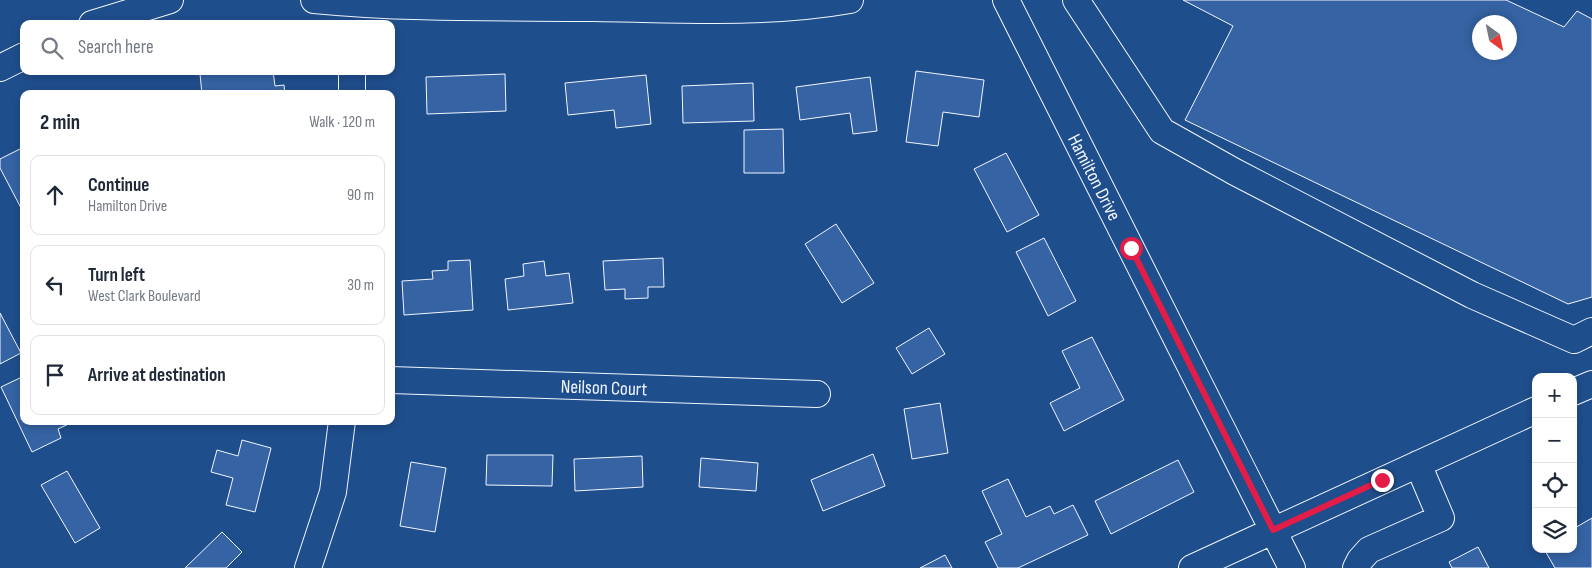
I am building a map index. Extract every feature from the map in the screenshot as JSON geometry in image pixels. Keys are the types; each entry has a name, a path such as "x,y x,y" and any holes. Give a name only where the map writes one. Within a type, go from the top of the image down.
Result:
{"street":[{"path":"105,20 170,0"},
{"path":"314,0 353,14 478,4 549,4 752,10 850,0"},
{"name":"Hamilton Drive","path":"1006,0 1292,568"},
{"path":"1076,0 1162,131 1235,172 1472,294 1574,340 1592,331"},
{"path":"0,68 20,58"},
{"path":"352,75 352,90"},
{"name":"Neilson Court","path":"395,380 817,394"},
{"path":"1577,390 1592,384"},
{"path":"1192,568 1532,412"},
{"path":"308,568 333,492 341,425"},
{"path":"1356,568 1369,550 1441,518 1418,464"}],"building":[{"path":"1183,0 1506,0 1564,27 1577,11 1592,19 1592,297 1568,304 1185,120 1233,26"},
{"path":"916,71 984,80 979,117 943,112 938,146 906,142"},
{"path":"505,74 506,111 427,114 426,77"},
{"path":"200,75 274,75 275,86 284,85 285,90 202,90"},
{"path":"646,75 651,124 616,128 614,110 568,115 565,83"},
{"path":"870,77 877,131 853,134 850,113 800,120 796,87"},
{"path":"753,83 754,121 683,123 682,86"},
{"path":"783,129 784,173 744,173 744,130"},
{"path":"20,149 20,206 0,168 0,159"},
{"path":"1006,153 1039,215 1007,232 974,169"},
{"path":"836,224 874,283 842,303 805,244"},
{"path":"1044,238 1076,301 1048,316 1016,252"},
{"path":"663,258 664,287 648,287 648,298 625,299 625,289 605,290 603,261"},
{"path":"470,260 473,310 404,315 402,281 433,279 432,271 448,270 448,261"},
{"path":"544,261 546,276 569,273 573,303 508,310 505,279 524,276 523,264"},
{"path":"0,313 20,354 0,364"},
{"path":"929,328 945,354 912,374 896,348"},
{"path":"1092,337 1124,400 1064,431 1050,403 1080,388 1062,351"},
{"path":"20,378 20,425 66,425 58,429 61,438 32,452 1,387"},
{"path":"940,403 948,453 912,459 904,409"},
{"path":"242,440 271,448 255,512 226,505 233,478 211,472 217,450 238,456"},
{"path":"873,454 885,486 823,511 811,480"},
{"path":"487,455 553,455 552,486 486,485"},
{"path":"642,456 643,487 575,491 574,459"},
{"path":"701,458 758,463 756,491 699,487"},
{"path":"1178,460 1194,492 1111,534 1095,501"},
{"path":"411,462 446,468 435,532 400,526"},
{"path":"67,471 100,528 75,543 41,485"},
{"path":"1008,479 1026,517 1050,506 1054,514 1073,505 1088,535 1018,568 998,568 985,542 1002,534 982,491"},
{"path":"1592,518 1592,568 1555,568 1546,553 1577,553 1577,527"},
{"path":"222,532 242,552 226,568 185,568"},
{"path":"1478,547 1489,568 1452,568 1449,562"},
{"path":"945,555 952,568 920,568"}],"route":[{"path":"1131,248 1273,530 1382,480"}]}
